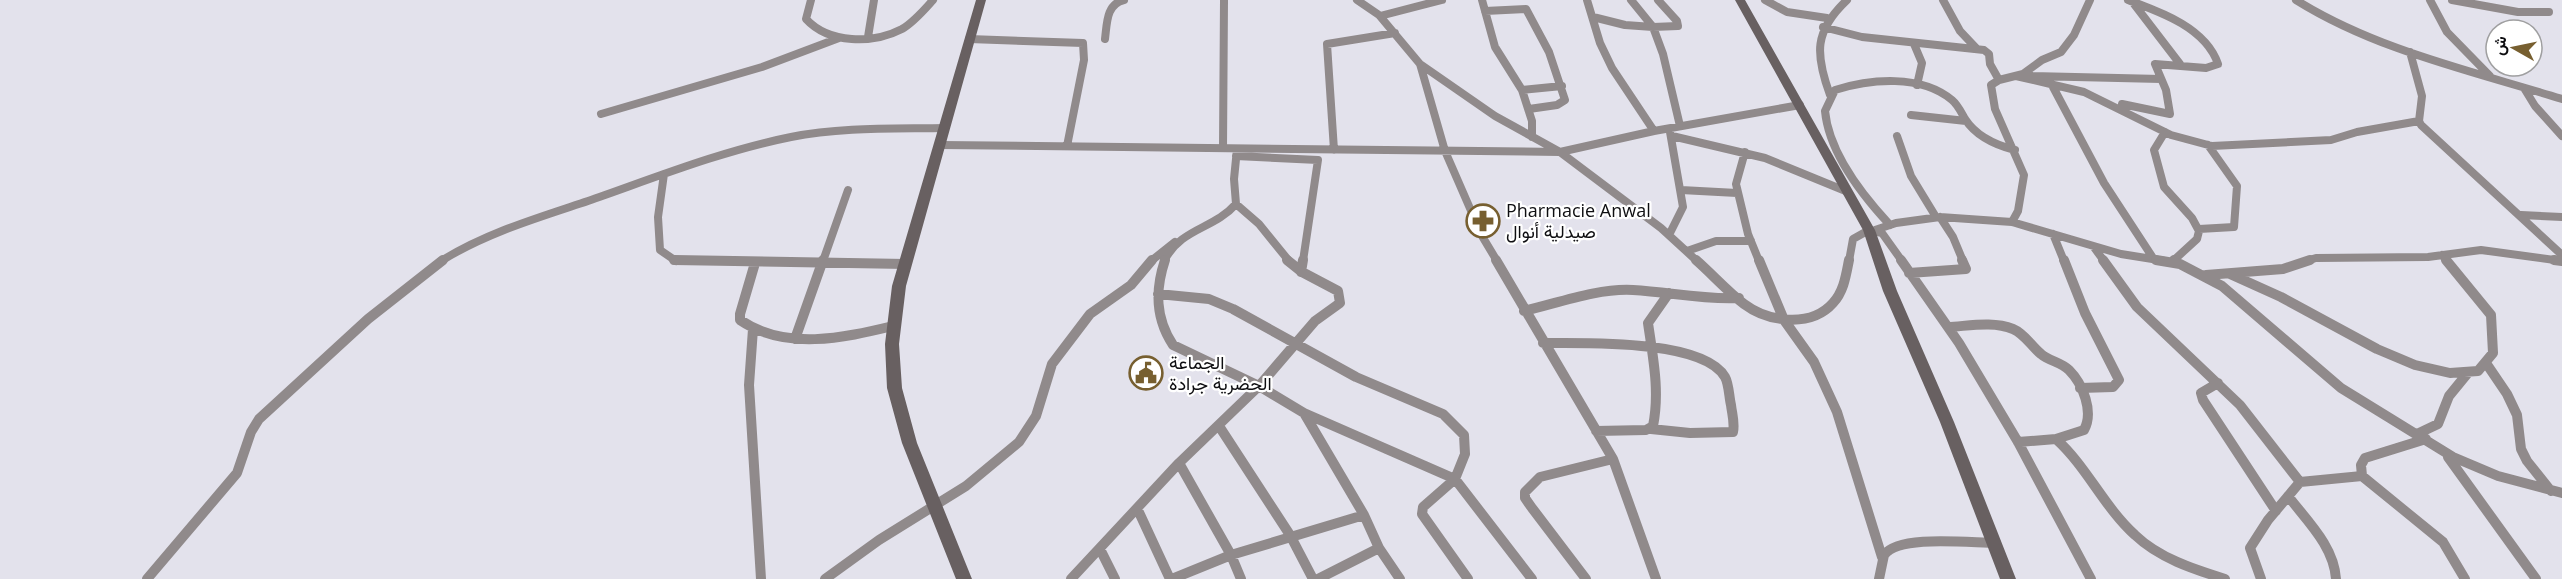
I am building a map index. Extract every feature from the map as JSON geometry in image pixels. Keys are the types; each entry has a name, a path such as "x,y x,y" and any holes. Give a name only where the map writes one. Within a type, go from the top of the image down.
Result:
{"main road":[{"path":"964,579 934,505 902,415 892,365 893,326 906,264 981,0"},
{"path":"1740,0 1848,192 1872,230 1890,291 1996,543 2008,579"}],"street":[{"path":"811,0 806,19 810,27 839,38"},
{"path":"868,37 874,0"},
{"path":"601,114 751,71 839,38 868,37 902,29 933,0"},
{"path":"1105,39 1111,8 1119,0 1124,0"},
{"path":"1223,148 1224,0"},
{"path":"1358,0 1380,16 1420,64 1495,116 1560,152 1669,235 1754,310 1784,320 1813,316 1833,303 1844,285 1853,239 1872,230 1938,217 2012,222 2093,246 2173,262 2203,275 2231,293 2341,388 2445,452 2475,468 2557,492"},
{"path":"1380,16 1442,0"},
{"path":"1482,0 1494,47 1514,72 1529,109 1532,137"},
{"path":"1587,0 1600,43 1612,69 1654,131"},
{"path":"1631,0 1653,27 1663,54 1680,126"},
{"path":"1593,17 1625,26 1653,27 1679,24 1658,0"},
{"path":"1765,0 1787,12 1827,18"},
{"path":"1846,0 1827,18 1823,27 1818,57 1830,95 1825,115 1835,142 1859,188 1890,225"},
{"path":"1943,0 1960,31 1977,49"},
{"path":"2012,222 2018,211 2024,175 2015,150 1995,109 1990,92 1991,86 1999,80 2019,75 2042,60 2061,52 2069,44 2090,0"},
{"path":"2296,0 2331,22 2410,52 2484,75"},
{"path":"2430,0 2447,31 2484,70"},
{"path":"2452,0 2518,12 2548,12"},
{"path":"2130,1 2180,64"},
{"path":"2107,102 2170,114 2166,90 2155,64 2180,64 2209,69 2218,64 2209,45 2187,27 2130,1"},
{"path":"1485,11 1519,8 1528,10 1562,86 1565,100 1562,103 1529,109"},
{"path":"1823,27 1862,37 1977,49 1989,54 1990,64 1999,80"},
{"path":"1334,150 1327,44 1346,39 1395,33"},
{"path":"969,39 1083,43 1084,60 1067,146"},
{"path":"1914,44 1922,63 1917,85"},
{"path":"2410,52 2422,96 2419,121"},
{"path":"1420,64 1445,151 1482,236 1613,459 1656,579"},
{"path":"2019,75 2046,78 2087,76 2161,80"},
{"path":"2019,75 2053,87 2084,93 2107,102 2165,132 2208,145 2331,140 2357,132 2419,121"},
{"path":"2492,78 2562,99"},
{"path":"1830,95 1841,87 1878,82 1917,85 1944,93 1958,107 1966,121 1991,142 2015,150"},
{"path":"1522,90 1562,86"},
{"path":"2053,87 2076,126 2104,183 2153,258"},
{"path":"2524,88 2535,106 2562,136"},
{"path":"1670,132 1680,126 1800,105"},
{"path":"1911,115 1966,121"},
{"path":"2419,121 2562,255"},
{"path":"147,579 237,473 245,455 249,432 259,419 415,281 439,263 481,240 718,156 793,136 886,129 945,128"},
{"path":"1236,153 1334,150 1560,152 1654,131 1670,132 1784,165 1848,192"},
{"path":"1669,235 1683,207 1670,132"},
{"path":"2165,132 2154,150 2159,175 2170,195 2193,219 2199,229 2198,238 2176,255 2173,262"},
{"path":"1897,136 1911,176 1953,237 1966,269 1910,273"},
{"path":"941,144 1223,148 1236,153 1318,160 1301,272"},
{"path":"2199,229 2230,229 2234,227 2236,216 2237,186 2208,145"},
{"path":"825,579 966,486 1025,435 1036,416 1052,364 1090,314 1131,285 1157,254 1203,224 1225,215 1236,204 1236,153"},
{"path":"1745,153 1737,174 1737,193 1751,241 1784,320 1814,362 1837,412 1882,558 1879,579"},
{"path":"664,174 658,217 660,250 670,259 684,263 906,264"},
{"path":"795,339 848,190"},
{"path":"1681,190 1737,193"},
{"path":"1071,579 1179,463 1259,386 1321,316 1338,306 1341,298 1334,288 1310,279 1301,272 1253,217 1236,204"},
{"path":"2521,215 2562,217"},
{"path":"1872,230 1882,233 1948,327 2018,442 2091,579"},
{"path":"2052,234 2085,313 2120,380 2113,387 2080,388"},
{"path":"1179,240 1164,264 1158,294 1160,323 1164,335 1173,345 1259,386 1304,413 1455,479 1533,579"},
{"path":"1687,251 1716,241 1751,241"},
{"path":"2093,246 2137,307 2240,405 2300,482"},
{"path":"2203,275 2283,269 2316,258 2375,260 2481,250 2562,261"},
{"path":"2230,274 2288,301 2387,355 2418,367 2466,374 2481,369 2491,358 2494,342 2491,315 2442,255"},
{"path":"755,263 740,314 740,320 753,329 795,339 845,337 893,326"},
{"path":"1524,311 1621,291 1669,293 1708,300 1739,298"},
{"path":"1651,429 1657,406 1653,349 1648,323 1669,293"},
{"path":"1158,294 1209,299 1233,309 1376,387 1449,417 1460,428 1467,445 1466,456 1455,479 1423,507 1422,514 1468,579"},
{"path":"1948,327 1983,325 2014,329 2048,360 2068,369 2080,388 2087,410 2087,427 2080,432 2056,439 2018,442"},
{"path":"753,329 749,385 761,579"},
{"path":"1544,343 1684,351 1717,369 1726,379 1734,430 1731,434 1651,429 1596,431"},
{"path":"2486,363 2507,394 2517,415 2520,449 2557,492"},
{"path":"2362,477 2361,465 2365,458 2421,437 2438,424 2450,396 2466,374"},
{"path":"2218,383 2201,393 2203,400 2276,511"},
{"path":"1304,413 1364,515 1379,548 1400,579"},
{"path":"1219,426 1290,535 1313,579"},
{"path":"2056,439 2088,473 2126,527 2136,536 2177,563 2225,579"},
{"path":"2445,452 2536,579"},
{"path":"1581,578 1525,498 1525,492 1533,482 1548,474 1613,459"},
{"path":"1179,463 1231,555 1241,579"},
{"path":"2260,579 2250,548 2300,482 2362,477 2443,542 2465,579"},
{"path":"2288,496 2330,553 2337,569 2336,579"},
{"path":"1137,508 1171,579 1290,535 1364,515"},
{"path":"1882,558 1888,549 1905,544 1996,543"},
{"path":"1318,579 1379,548"},
{"path":"1100,549 1115,579"}],"place":[{"name":"Pharmacie Anwal صيدلية أنوال","path":"1483,221"},
{"name":"الجماعة الحضرية جرادة","path":"1146,373"}]}
